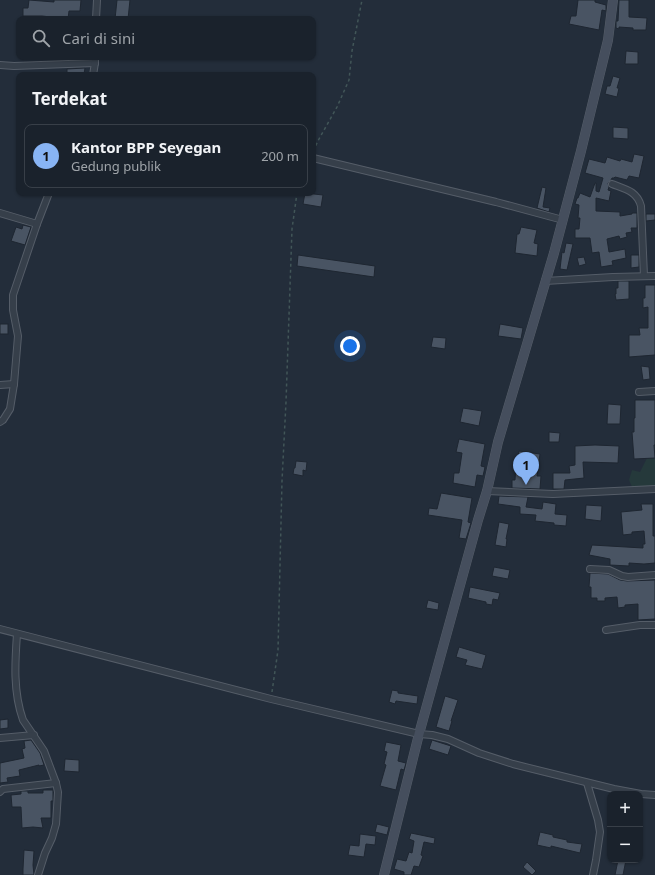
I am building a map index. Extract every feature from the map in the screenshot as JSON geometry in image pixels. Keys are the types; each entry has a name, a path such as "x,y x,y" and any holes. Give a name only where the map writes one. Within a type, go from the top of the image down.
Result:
{"main road":[{"path":"384,875 419,734 487,491 498,442 554,253 581,152 608,40 613,0"}],"street":[{"path":"96,16 97,0"},
{"path":"0,65 14,66 95,60 93,72"},
{"path":"316,159 496,202 563,220"},
{"path":"612,184 630,191 640,201 644,276"},
{"path":"0,422 10,409 14,384 18,336 13,310 13,295 48,196"},
{"path":"0,213 37,224"},
{"path":"545,281 655,276"},
{"path":"0,385 14,384"},
{"path":"639,392 655,391"},
{"path":"487,491 553,494 655,489"},
{"path":"590,569 609,570 628,577 655,575"},
{"path":"606,630 640,625 655,625"},
{"path":"0,629 271,699 419,734 432,735 448,739 479,753 513,764 614,789 655,795"},
{"path":"17,634 15,667 17,691 23,720 44,750 58,792 56,824 38,875"},
{"path":"0,738 34,735"},
{"path":"587,782 599,826 599,839 593,875"},
{"path":"0,792 3,789 56,783"}],"path":[{"path":"316,145 337,107 349,80 352,51 362,0"},
{"path":"271,699 278,650 282,481 292,229 298,196"}],"green space":[{"path":"655,428 655,486 632,487 629,480 632,470 640,472 647,458"}],"building":[{"path":"29,0 54,2 54,0 81,0 80,11 69,11 68,16 23,16 23,8 28,8"},
{"path":"117,0 130,0 128,16 115,16"},
{"path":"578,0 595,0 595,2 606,5 606,11 602,10 599,30 569,24 571,16 576,16"},
{"path":"619,0 629,0 629,17 647,18 646,30 616,28 616,21 618,21"},
{"path":"626,51 638,52 638,64 625,64"},
{"path":"85,68 84,72 67,72 67,69"},
{"path":"613,76 620,78 617,88 619,88 617,97 605,94 607,86 610,86"},
{"path":"613,127 628,128 628,139 613,138"},
{"path":"634,154 644,156 639,178 629,176 627,180 615,177 612,178 608,183 608,190 611,191 609,201 596,198 596,211 620,212 620,216 637,213 637,228 631,228 632,232 626,233 627,237 620,239 619,236 607,239 609,252 625,249 626,258 612,261 613,265 601,267 599,252 592,253 590,238 575,238 575,229 579,229 580,218 578,218 579,205 575,204 580,193 590,197 595,183 596,191 599,192 603,178 585,173 589,159 605,163 607,157 620,161 621,159 632,162"},
{"path":"542,187 546,188 543,207 550,208 549,212 537,208"},
{"path":"323,195 321,207 303,204 304,196"},
{"path":"646,214 655,214 655,220 646,221"},
{"path":"23,225 31,227 25,245 11,241 16,227 22,229"},
{"path":"521,227 537,230 534,243 538,244 537,256 515,253 517,234 519,234"},
{"path":"566,243 573,244 567,270 560,269 562,252 564,253"},
{"path":"298,255 375,266 374,277 297,266"},
{"path":"631,255 639,255 639,267 631,268"},
{"path":"584,257 586,264 579,266 577,258"},
{"path":"618,281 629,281 629,299 616,300 615,294 616,288 618,288"},
{"path":"645,285 655,285 655,355 629,357 629,335 640,335 639,328 648,328 648,307 643,308"},
{"path":"0,324 8,324 8,334 0,334"},
{"path":"500,324 523,328 521,339 498,336"},
{"path":"433,337 446,338 445,349 431,347"},
{"path":"641,366 649,367 650,379 643,380"},
{"path":"635,400 655,400 655,458 634,459 632,432 634,432"},
{"path":"608,404 621,405 620,424 607,424"},
{"path":"463,408 482,411 479,426 460,422"},
{"path":"549,432 560,433 559,442 549,442"},
{"path":"459,439 485,444 481,466 485,467 483,476 477,475 475,487 453,483 454,473 459,473 462,453 456,452"},
{"path":"575,446 619,446 618,463 583,462 584,478 565,480 564,489 553,489 553,473 570,473 569,466 575,465"},
{"path":"519,451 540,454 537,476 541,476 540,489 512,488 512,480 515,480 516,463"},
{"path":"296,461 307,462 306,471 303,470 303,476 293,474"},
{"path":"441,493 472,498 468,522 471,523 466,539 459,538 462,520 428,515 429,508 437,509"},
{"path":"499,496 528,497 526,507 542,509 543,502 556,504 555,514 567,515 566,526 535,521 536,515 520,514 520,507 498,504"},
{"path":"641,504 653,504 655,563 629,563 629,566 610,565 610,559 589,555 592,545 643,548 643,544 645,544 644,531 632,532 632,534 623,535 621,512 642,510"},
{"path":"586,505 602,506 601,521 585,519"},
{"path":"499,522 509,524 506,547 495,545"},
{"path":"494,567 510,570 508,579 492,576"},
{"path":"590,573 608,574 620,580 627,581 655,580 655,619 638,620 638,604 625,605 625,607 618,608 617,597 605,598 605,601 597,601 597,598 591,598 591,587 589,587"},
{"path":"470,587 500,593 498,600 493,599 492,605 468,598"},
{"path":"428,600 439,603 438,610 426,608"},
{"path":"459,647 486,655 482,669 465,665 467,660 456,657"},
{"path":"392,690 398,691 398,693 418,696 417,704 396,701 395,704 389,702"},
{"path":"445,696 458,700 449,731 436,727"},
{"path":"8,719 8,728 0,729 0,720"},
{"path":"31,740 40,753 44,765 19,770 20,776 7,778 8,782 0,783 0,763 24,758 22,749 25,748 24,741"},
{"path":"432,740 451,746 448,755 429,749"},
{"path":"386,742 401,745 398,761 406,763 404,770 401,769 396,790 380,786 386,765 384,764 387,752 384,751"},
{"path":"65,759 79,760 79,772 64,771"},
{"path":"43,790 53,790 53,801 51,801 51,818 41,818 43,828 22,828 21,807 12,807 11,795 21,794 21,791 28,791 28,793 43,793"},
{"path":"377,824 389,827 387,835 375,832"},
{"path":"540,832 567,840 567,842 582,844 580,853 551,846 551,848 537,845"},
{"path":"411,833 435,838 434,844 424,842 421,855 423,856 419,867 414,866 411,875 404,875 404,872 394,869 397,859 406,861 409,852 412,853 414,841 409,839"},
{"path":"360,834 376,836 375,845 366,844 364,857 348,855 350,845 359,846"},
{"path":"24,850 34,851 34,875 23,875"},
{"path":"527,862 536,871 532,875 523,867"},
{"path":"617,863 625,863 623,875 615,875"}],"place":[{"name":"Kantor BPP Seyegan","path":"526,485"}]}
